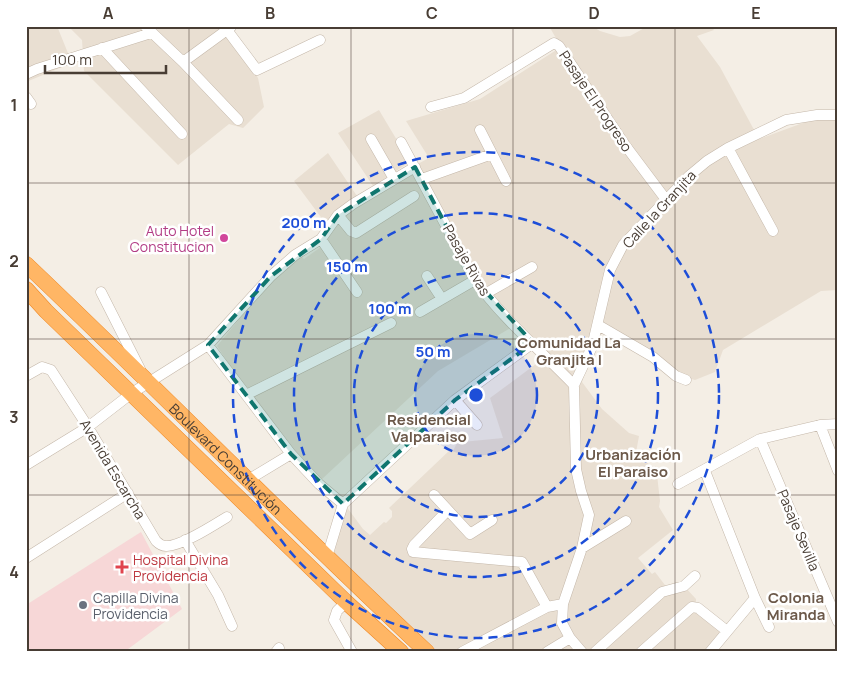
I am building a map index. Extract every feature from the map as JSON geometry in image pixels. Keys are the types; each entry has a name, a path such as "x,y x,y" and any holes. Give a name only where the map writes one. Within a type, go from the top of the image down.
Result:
{"highway":[{"name":"Boulevard Constitución","path":"26,264 427,652"},
{"name":"Boulevard Constitución","path":"26,289 46,311 346,602 401,652"}],"street":[{"path":"183,62 230,28 257,70 320,40"},
{"path":"26,74 102,48 148,29 183,62 238,120"},
{"name":"Pasaje El Progreso","path":"431,107 464,98 554,43 559,46 625,146 667,201"},
{"path":"102,48 182,134"},
{"name":"Calle la Granjita","path":"582,652 570,638 562,623 563,604 582,548 589,515 576,469 574,385 592,347 600,306 610,270 623,245 689,176 701,166 728,148 786,120 817,115 838,115"},
{"path":"480,130 506,181"},
{"path":"370,139 394,179"},
{"name":"Pasaje Rivas","path":"401,142 475,280 507,319 574,385"},
{"path":"728,148 773,231"},
{"path":"422,179 492,154"},
{"path":"26,465 88,427 132,393 146,379 208,346 271,276 321,238 338,215 415,167"},
{"path":"338,215 351,231 356,233 414,196"},
{"path":"321,238 357,292"},
{"path":"485,294 532,267"},
{"path":"427,276 442,300"},
{"path":"420,312 475,280"},
{"path":"101,292 146,379"},
{"path":"246,395 391,323"},
{"path":"598,324 632,343 676,376 686,380"},
{"path":"327,557 343,504 455,400 533,343"},
{"path":"208,346 290,454 319,484 343,504"},
{"name":"Avenida Escarcha","path":"26,376 42,367 51,370 88,427 156,541 161,545 176,545 227,517"},
{"path":"455,400 477,425"},
{"path":"678,484 760,439 820,425 838,424"},
{"path":"820,425 838,471"},
{"name":"Pasaje Sevilla","path":"760,439 838,622"},
{"path":"248,480 290,454"},
{"path":"704,471 755,598 769,627"},
{"path":"26,558 128,493"},
{"path":"434,495 470,534 492,520"},
{"path":"448,510 414,545 413,552 522,562 547,607"},
{"path":"582,548 626,521"},
{"path":"185,540 218,595 232,626"},
{"path":"595,652 662,592 684,586 695,576"},
{"path":"710,652 755,598"},
{"path":"346,602 337,611 334,620 352,652"},
{"path":"462,652 547,607 563,604"},
{"path":"641,652 692,607 698,608 727,631"},
{"path":"547,652 570,638"}],"highlighted area":[{"path":"415,167 475,280 533,343 455,400 343,504 291,454 208,345 271,276 321,239 338,215"}],"shaded area":[{"path":"26,26 57,26 72,63 26,82"},
{"path":"68,26 226,26 258,78 264,107 243,128 229,124 178,165 84,71 82,40"},
{"name":"Comunidad La Granjita I","path":"549,26 592,26 600,31 620,37 630,36 648,26 711,26 714,30 697,36 720,67 759,139 811,120 838,120 838,290 821,291 723,350 715,372 695,380 685,377 601,326 582,382 602,409 629,433 639,436 635,458 647,462 651,468 656,466 659,507 673,530 638,558 652,574 655,572 668,589 684,586 696,599 696,604 730,633 714,652 419,652 326,567 341,506 346,506 363,529 370,535 392,517 392,511 389,508 451,449 453,451 459,439 462,442 503,438 490,398 548,355 519,323 438,371 321,480 295,453 246,390 217,346 271,281 300,255 304,259 328,242 326,237 329,228 294,181 328,153 357,196 429,158 406,121 480,99 561,47"},
{"path":"379,110 410,162 373,186 338,133"},
{"name":"Hospital Divina Providencia","path":"141,532 182,609 124,652 26,652 26,605"}],"place":[{"name":"Auto Hotel Constitucion","path":"224,238"},
{"name":"Hospital Divina Providencia","path":"122,567"},
{"name":"Capilla Divina Providencia","path":"83,605"}],"district":[{"name":"Comunidad La Granjita I","path":"569,350"},
{"name":"Residencial Valparaiso","path":"429,428"},
{"name":"Urbanización El Paraiso","path":"633,462"},
{"name":"Colonia Miranda","path":"796,606"}]}
